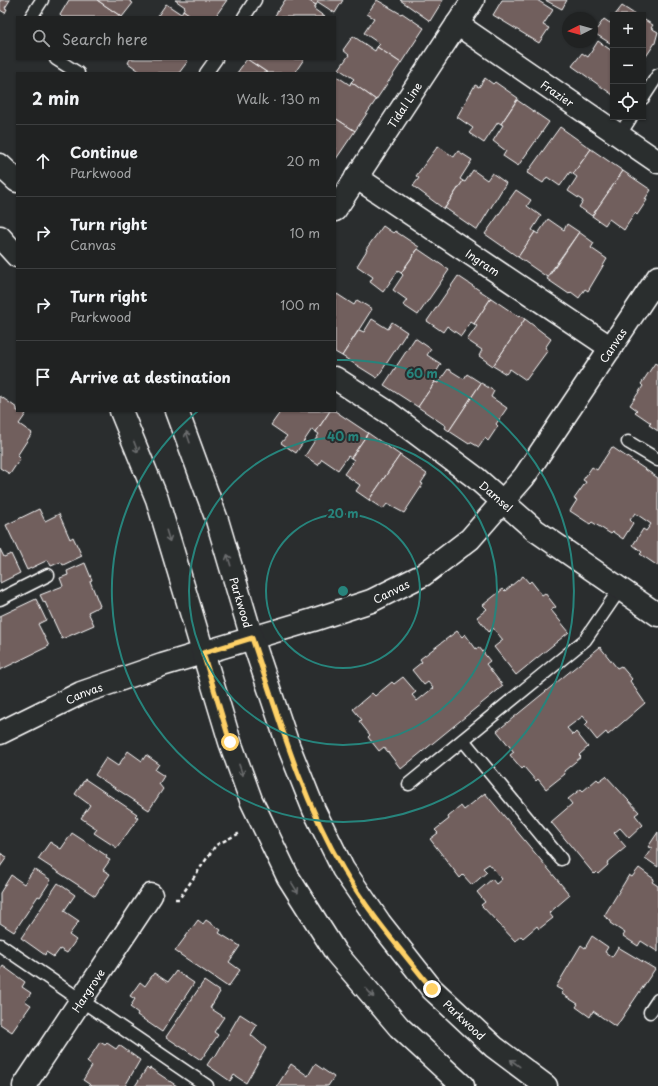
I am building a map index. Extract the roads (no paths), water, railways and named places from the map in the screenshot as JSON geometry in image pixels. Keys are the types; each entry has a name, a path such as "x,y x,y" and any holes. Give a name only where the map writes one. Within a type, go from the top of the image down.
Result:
{"street":[{"name":"Tidal Line","path":"336,208 473,0"},
{"name":"Frazier","path":"457,24 658,162"},
{"path":"0,166 16,180"},
{"name":"Ingram","path":"356,177 610,348"},
{"path":"0,238 16,255"},
{"name":"Canvas","path":"0,734 81,693 203,653 371,601 423,575 470,539 524,477 658,277"},
{"name":"Damsel","path":"336,379 389,413 476,478 535,530 658,615"},
{"path":"121,412 157,499 230,742 252,800 288,877 336,953 399,1027 463,1086"},
{"name":"Parkwood","path":"177,412 217,520 252,638 288,745 314,810 343,869 380,923 432,989 494,1047 546,1086"},
{"name":"Hargrove","path":"24,1086 151,895"}],"lane":[{"path":"31,16 42,0"},
{"path":"245,16 255,0"},
{"path":"58,60 76,72"},
{"path":"207,72 215,60"},
{"path":"646,93 658,75"},
{"path":"619,136 629,120"},
{"path":"628,442 658,460"},
{"path":"0,599 48,575"},
{"path":"409,784 584,640 620,589"},
{"path":"463,740 561,859"},
{"path":"0,944 207,1086"},
{"path":"650,1012 658,1000"}]}
